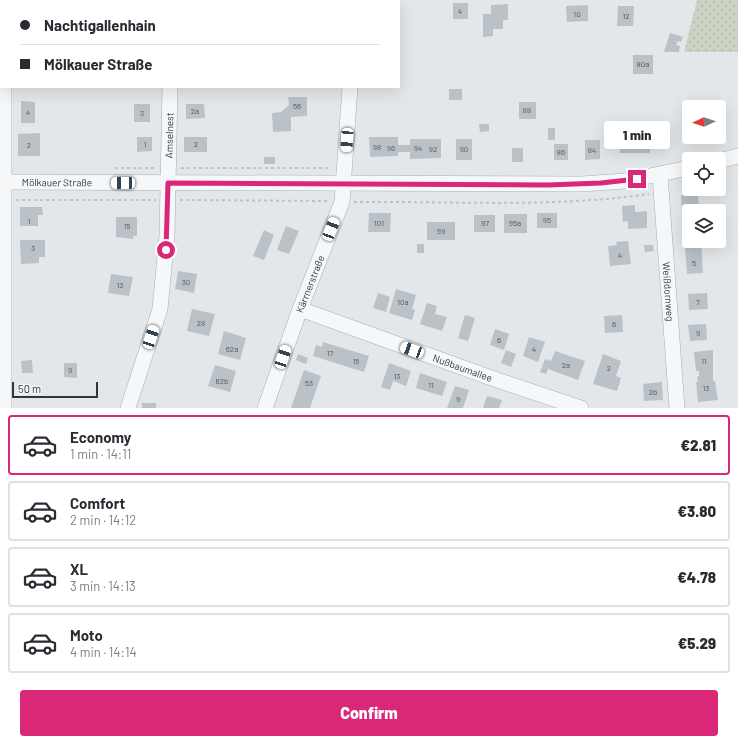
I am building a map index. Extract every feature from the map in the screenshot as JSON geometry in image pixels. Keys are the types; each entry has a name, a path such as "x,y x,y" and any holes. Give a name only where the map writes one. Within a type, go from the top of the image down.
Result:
{"street":[{"path":"4,88 1,182 4,408"},
{"name":"Amselnest","path":"128,408 160,309 167,236 170,88"},
{"name":"Kärrnerstraße","path":"265,408 300,309 342,202 350,88"},
{"path":"726,159 738,156"},
{"name":"Mölkauer Straße","path":"1,182 576,184 609,182 660,175 682,170"},
{"name":"Weißdornweg","path":"660,175 677,408"},
{"name":"Nußbaumallee","path":"300,309 496,380 581,408"}],"path":[{"path":"342,202 569,202 623,198 662,192"}],"green space":[{"path":"697,0 738,0 738,52 684,52"}],"building":[{"path":"453,3 468,3 468,19 453,19"},
{"path":"508,4 508,20 503,20 503,29 493,29 493,36 483,37 483,14 491,14 491,5"},
{"path":"588,5 588,21 567,22 566,6"},
{"path":"618,6 634,6 633,26 617,26"},
{"path":"670,33 683,37 681,42 678,41 676,45 680,46 679,52 664,52"},
{"path":"633,55 653,55 653,74 633,74"},
{"path":"449,89 462,89 462,100 449,100"},
{"path":"288,97 307,97 307,116 291,117 291,131 273,132 272,113 281,112 289,105"},
{"path":"21,101 35,102 35,123 21,123"},
{"path":"519,102 536,102 536,119 519,119"},
{"path":"134,104 150,104 150,122 134,122"},
{"path":"186,104 204,104 205,118 186,119"},
{"path":"479,124 489,124 489,131 480,132"},
{"path":"548,128 555,128 555,140 548,140"},
{"path":"40,133 40,156 18,156 18,134"},
{"path":"137,137 152,137 152,151 137,152"},
{"path":"184,137 207,137 207,152 184,152"},
{"path":"369,137 398,137 398,145 410,145 410,139 441,139 441,158 410,159 410,152 398,152 398,156 370,157"},
{"path":"620,137 650,137 650,141 653,141 654,148 650,148 650,153 620,153 620,147 617,147 617,140 620,140"},
{"path":"456,139 472,139 472,160 456,160"},
{"path":"585,140 600,140 600,159 585,160"},
{"path":"554,144 568,144 568,160 554,160"},
{"path":"512,148 523,148 523,162 512,162"},
{"path":"264,157 275,157 275,164 264,164"},
{"path":"681,195 698,196 699,204 682,204 682,211"},
{"path":"635,205 635,212 647,211 647,228 628,229 628,221 623,222 622,206"},
{"path":"20,207 42,207 43,215 38,215 38,226 20,226"},
{"path":"369,213 391,213 390,232 368,232"},
{"path":"537,213 557,213 557,228 537,228"},
{"path":"504,214 527,214 527,233 504,233"},
{"path":"474,215 495,215 495,232 474,232"},
{"path":"116,217 137,217 137,236 133,236 133,239 116,237"},
{"path":"427,222 455,222 455,240 427,240"},
{"path":"286,226 299,231 289,254 277,250"},
{"path":"264,230 274,235 264,260 253,256"},
{"path":"20,240 45,240 45,257 39,257 39,263 21,264"},
{"path":"628,241 631,264 610,266 608,246 617,245 616,242"},
{"path":"417,244 424,244 424,253 417,253"},
{"path":"644,245 653,245 654,251 645,252"},
{"path":"685,248 701,248 703,273 687,274"},
{"path":"178,271 197,274 194,293 175,289"},
{"path":"111,274 133,277 129,296 108,293"},
{"path":"396,289 416,295 412,309 415,310 412,320 389,313"},
{"path":"378,293 390,297 386,312 373,308"},
{"path":"707,293 708,309 689,310 688,294"},
{"path":"427,303 437,306 435,314 447,317 442,331 420,324"},
{"path":"192,309 215,314 209,336 187,331"},
{"path":"465,315 475,318 468,341 458,338"},
{"path":"622,315 623,332 605,333 604,316"},
{"path":"706,324 707,340 690,341 688,325"},
{"path":"495,329 509,334 504,350 490,345"},
{"path":"224,331 246,338 240,360 218,354"},
{"path":"529,337 545,342 538,362 523,356"},
{"path":"323,342 369,356 364,372 313,356 316,345 322,347"},
{"path":"506,350 516,354 511,367 501,363"},
{"path":"713,350 713,381 715,381 718,400 698,402 696,382 698,382 697,377 699,376 699,371 696,371 694,352"},
{"path":"555,351 585,361 578,380 548,369 546,374 540,372 545,359 551,361"},
{"path":"298,354 308,358 306,364 296,360"},
{"path":"603,354 621,361 616,376 621,378 617,391 593,384"},
{"path":"32,360 33,373 22,373 21,361"},
{"path":"64,363 77,363 77,378 64,377"},
{"path":"389,363 411,371 406,386 393,381 390,390 381,387"},
{"path":"215,365 236,371 230,392 208,386"},
{"path":"304,370 321,376 310,408 291,408"},
{"path":"420,373 447,382 442,396 416,388"},
{"path":"662,382 663,400 644,401 643,384"},
{"path":"455,386 469,390 463,408 447,408"},
{"path":"487,396 502,400 499,408 483,408"},
{"path":"142,403 156,403 156,408 142,408"}],"route":[{"path":"166,250 168,183 548,185 601,183 637,179"}]}
